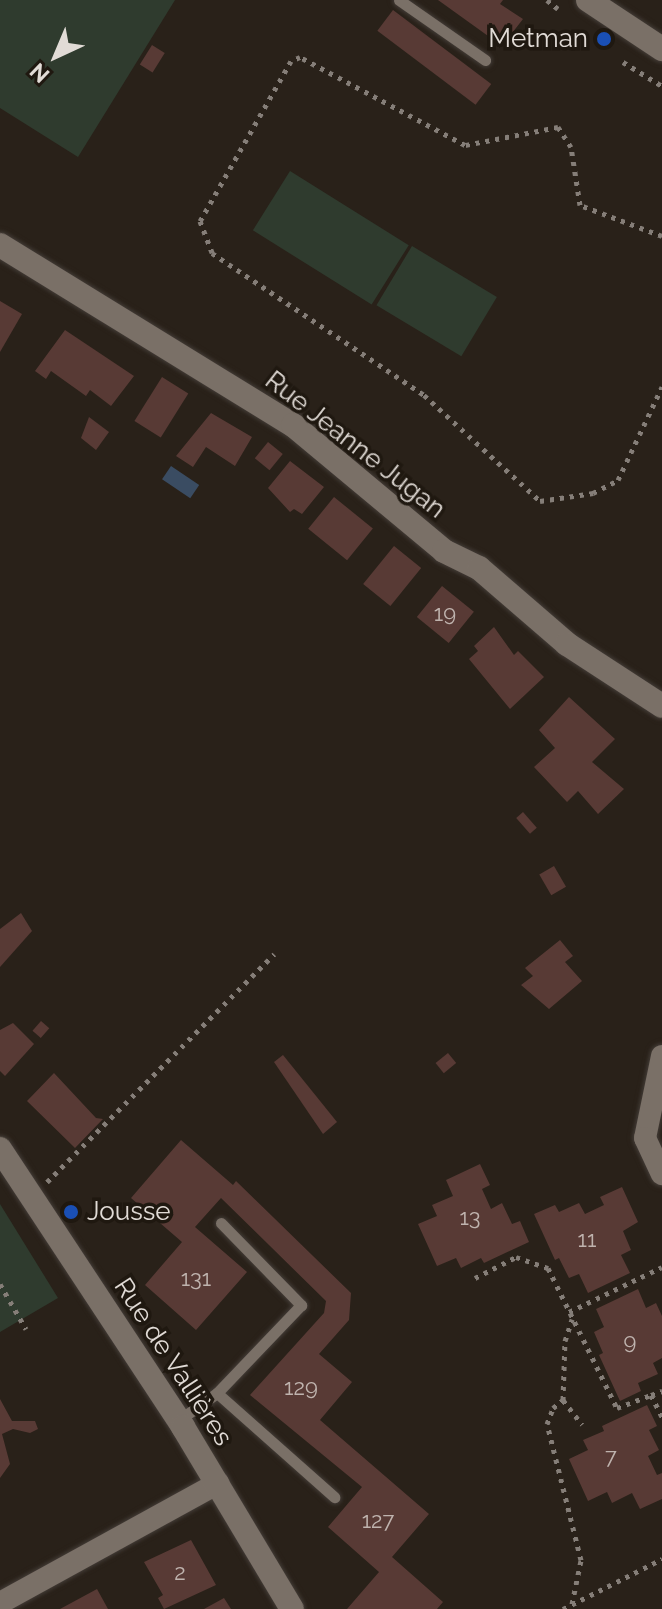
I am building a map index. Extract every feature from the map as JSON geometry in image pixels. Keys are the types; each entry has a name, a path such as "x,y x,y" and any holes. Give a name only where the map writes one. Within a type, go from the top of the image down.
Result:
{"street":[{"path":"588,0 662,49"},
{"name":"Rue Jeanne Jugan","path":"0,245 293,425 444,551 479,568 567,644 662,706"},
{"path":"662,1056 658,1093 645,1138 662,1174"},
{"name":"Rue de Vallières","path":"0,1149 179,1420 292,1609"},
{"path":"0,1603 218,1483"}],"lane":[{"path":"399,0 485,60"},
{"path":"179,1420 217,1393 301,1305 221,1223"},
{"path":"217,1393 334,1497"}],"path":[{"path":"547,0 558,9"},
{"path":"662,236 580,205 571,147 558,127 465,145 300,57 291,61 200,221 212,253 424,395 540,501 593,493 618,480 662,387"},
{"path":"623,62 662,86"},
{"path":"29,1193 54,1178 274,954"},
{"path":"475,1278 516,1257 548,1268 617,1408 662,1391"},
{"path":"582,1424 563,1400 565,1341 571,1315 662,1267"},
{"path":"0,1284 26,1329"},
{"path":"651,1395 662,1417"},
{"path":"563,1400 553,1408 546,1434 581,1560 572,1604"},
{"path":"563,1609 662,1559"}],"green space":[{"path":"0,0 175,0 78,157 0,108"},
{"path":"290,171 409,245 372,305 253,230"},
{"path":"412,246 497,297 461,356 376,305"},
{"path":"0,1204 58,1298 0,1332"}],"water":[{"path":"171,466 199,485 190,498 162,479"}],"building":[{"path":"438,0 503,0 500,4 523,19 502,46"},
{"path":"393,10 491,84 476,105 377,31"},
{"path":"152,45 165,53 153,72 140,65"},
{"path":"0,301 22,314 0,352"},
{"path":"65,330 134,376 111,406 90,390 86,396 51,371 46,379 35,371"},
{"path":"162,377 188,393 161,438 134,421"},
{"path":"211,413 252,437 235,466 206,447 193,467 176,456"},
{"path":"89,417 109,432 96,450 81,438"},
{"path":"268,442 283,454 270,470 255,458"},
{"path":"290,461 324,487 302,514 294,509 290,512 268,488"},
{"path":"334,497 373,528 347,560 308,529"},
{"path":"394,546 421,568 390,606 363,584"},
{"path":"442,586 474,612 449,643 417,617"},
{"path":"494,627 514,655 518,651 544,677 510,709 469,659 478,651 474,646"},
{"path":"569,697 615,739 592,762 624,789 598,814 578,791 567,802 534,767 555,748 539,730"},
{"path":"523,812 537,828 530,834 516,818"},
{"path":"554,866 566,887 551,895 539,874"},
{"path":"21,913 32,931 0,967 0,929"},
{"path":"560,940 573,956 565,962 582,981 549,1009 521,985 533,976 525,968"},
{"path":"41,1021 49,1028 41,1038 32,1031"},
{"path":"13,1023 34,1044 5,1076 0,1071 0,1030"},
{"path":"448,1053 456,1063 444,1073 436,1063"},
{"path":"283,1055 337,1122 323,1134 274,1062"},
{"path":"54,1073 96,1118 103,1119 75,1148 27,1101"},
{"path":"181,1140 233,1185 236,1181 351,1293 349,1320 319,1354 352,1382 320,1420 429,1514 392,1557 443,1602 437,1609 347,1609 379,1572 328,1527 362,1487 250,1395 324,1313 326,1301 221,1198 195,1227 247,1272 196,1330 145,1285 182,1242 131,1198"},
{"path":"480,1164 490,1185 482,1189 491,1209 502,1203 512,1224 520,1221 529,1242 484,1263 481,1258 461,1268 456,1258 437,1266 418,1224 437,1216 432,1205 453,1196 446,1180"},
{"path":"622,1187 638,1222 623,1231 631,1250 621,1255 630,1273 588,1293 579,1274 569,1278 559,1258 555,1260 534,1214 555,1205 559,1212 579,1203 585,1214 604,1205 600,1197"},
{"path":"638,1289 646,1308 656,1303 662,1316 662,1358 653,1363 658,1374 638,1383 641,1391 620,1401 599,1355 603,1353 594,1332 604,1327 596,1309"},
{"path":"0,1399 12,1421 35,1421 38,1429 30,1433 13,1429 2,1434 10,1464 0,1478"},
{"path":"647,1405 657,1426 649,1430 659,1450 648,1456 657,1475 662,1473 662,1499 640,1509 632,1493 612,1503 607,1492 588,1501 569,1459 588,1450 583,1440 604,1431 602,1426"},
{"path":"191,1540 216,1585 164,1609 158,1598 163,1595 144,1562"},
{"path":"97,1589 108,1609 60,1609"},
{"path":"224,1598 231,1609 204,1609"}],"place":[{"name":"Metman","path":"604,39"},
{"name":"Jousse","path":"71,1212"}]}
